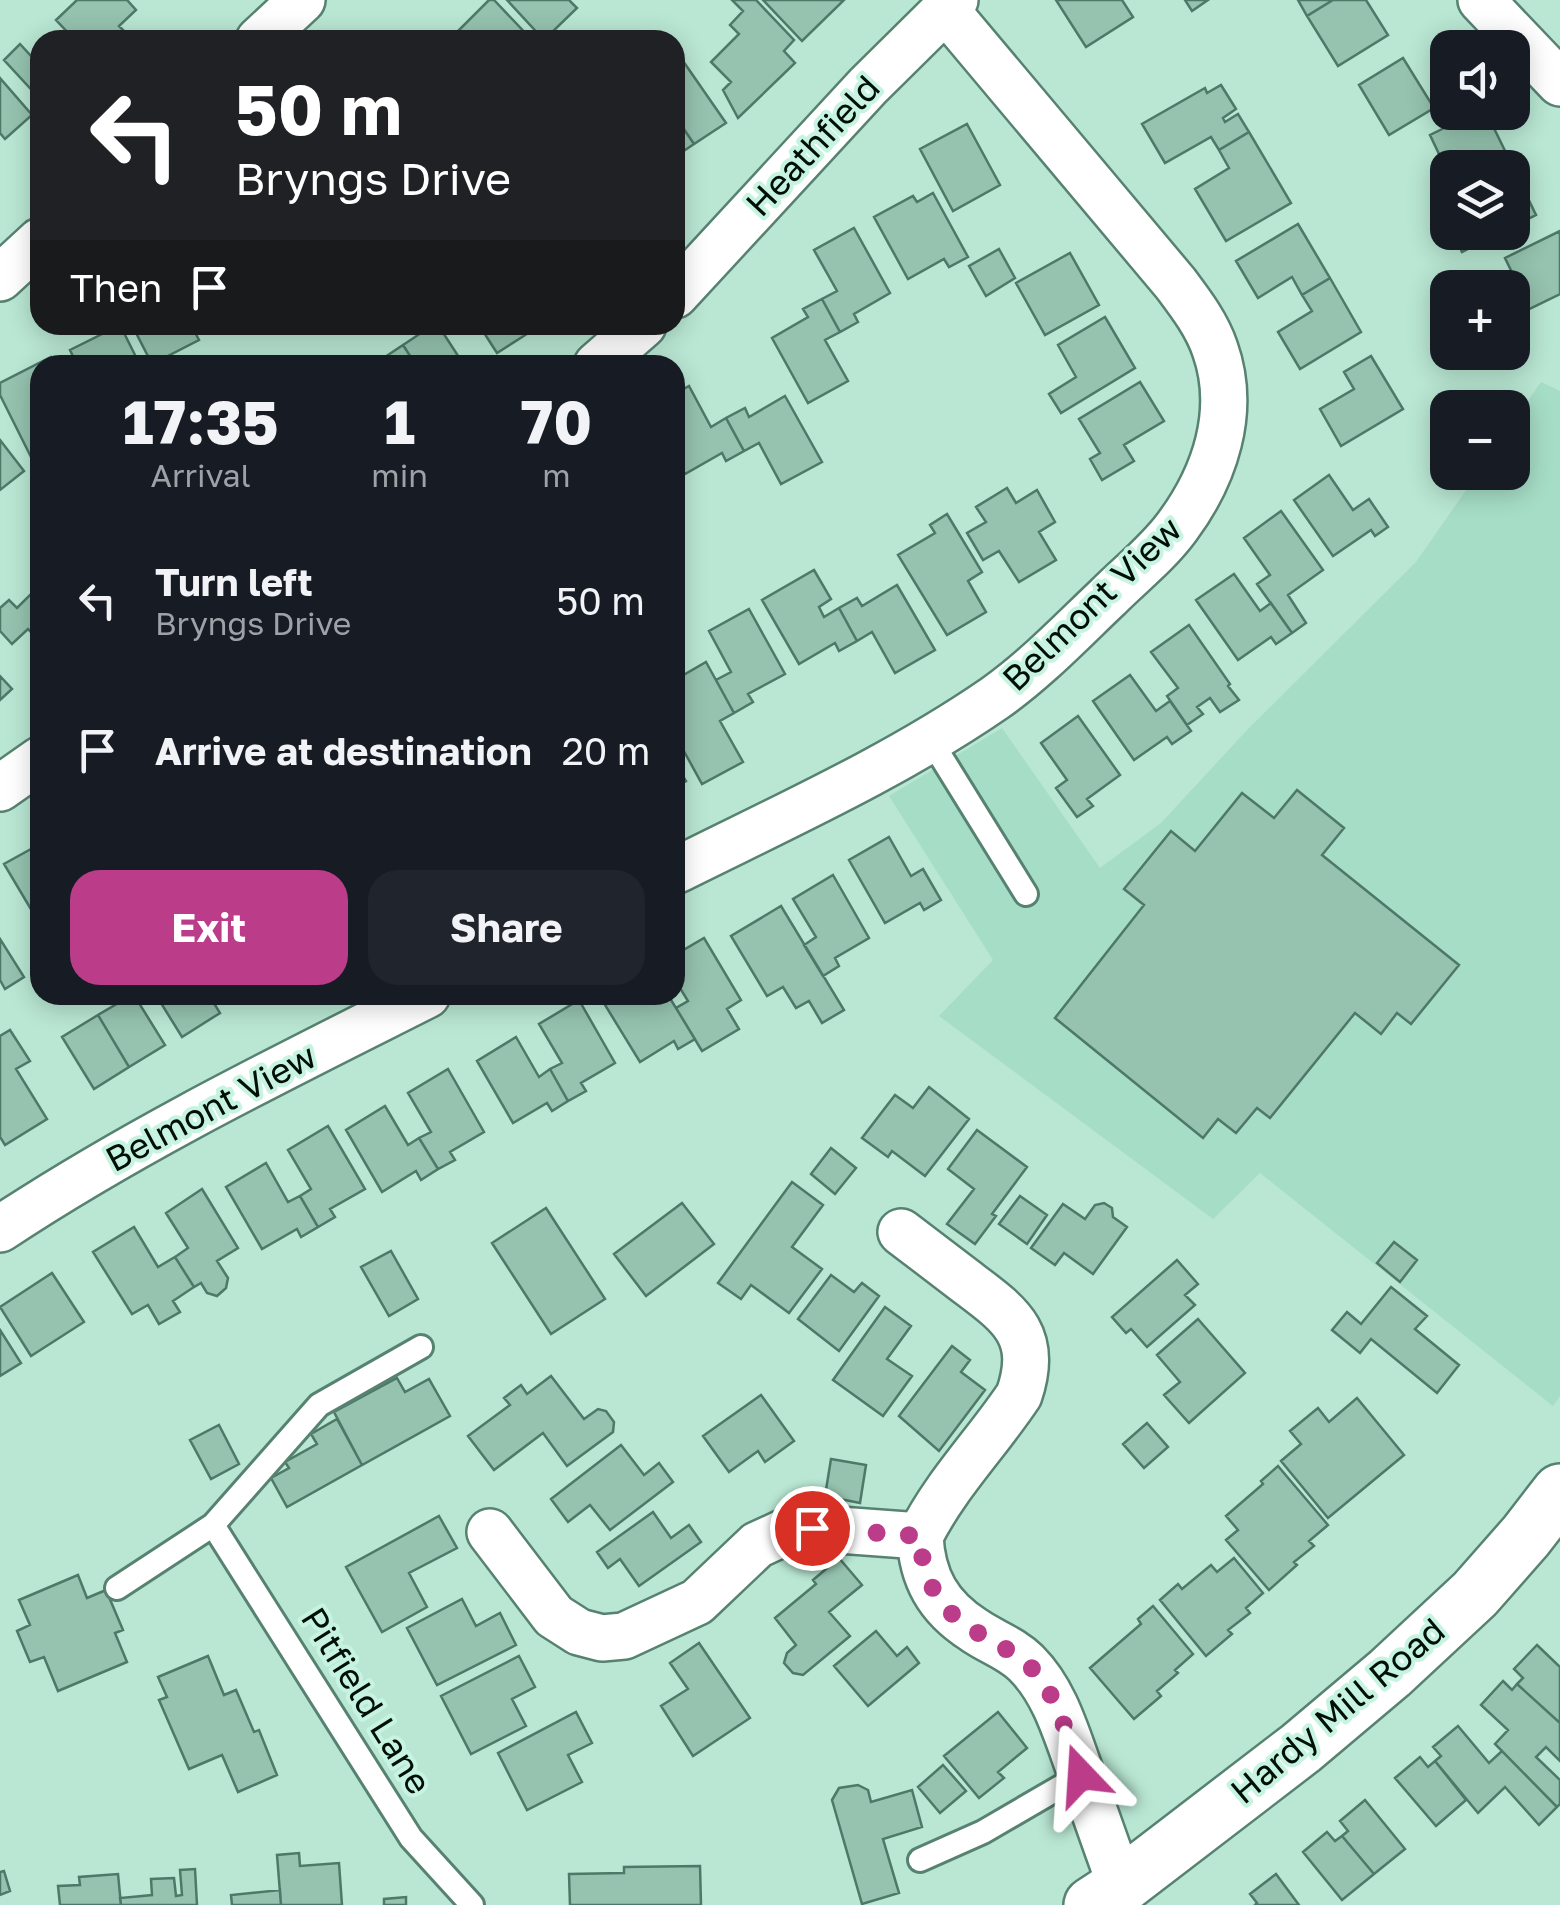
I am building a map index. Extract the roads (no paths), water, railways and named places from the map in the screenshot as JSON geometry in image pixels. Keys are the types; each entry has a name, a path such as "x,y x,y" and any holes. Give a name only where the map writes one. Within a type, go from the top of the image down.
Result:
{"main road":[{"name":"Hardy Mill Road","path":"1107,1896 1301,1748 1390,1672 1475,1594 1560,1492"}],"street":[{"path":"270,30 302,0"},
{"path":"1481,0 1560,83"},
{"name":"Heathfield","path":"685,284 855,100 950,4"},
{"name":"Belmont View","path":"685,866 852,783 996,697 1033,669 1147,560 1175,529 1212,468 1224,411 1222,378 1215,348 1199,315 950,4"},
{"path":"0,278 30,250"},
{"path":"609,355 632,335"},
{"path":"0,788 30,767"},
{"name":"Belmont View","path":"0,1229 207,1105 407,1005"},
{"path":"901,1232 942,1287 1006,1312 1019,1331 1026,1352 1025,1378 1019,1395 946,1490 920,1536 922,1562 930,1584 951,1614 1024,1660 1042,1681 1081,1775 1107,1896"},
{"path":"490,1532 535,1564 554,1616 578,1632 602,1638 624,1636 697,1602 757,1545 783,1533 812,1528 920,1536"}],"lane":[{"path":"930,739 1026,894"},
{"path":"117,1588 214,1526 320,1405 421,1347"},
{"name":"Pitfield Lane","path":"214,1526 412,1838 472,1905"},
{"path":"920,1860 983,1832 1081,1775"}]}
